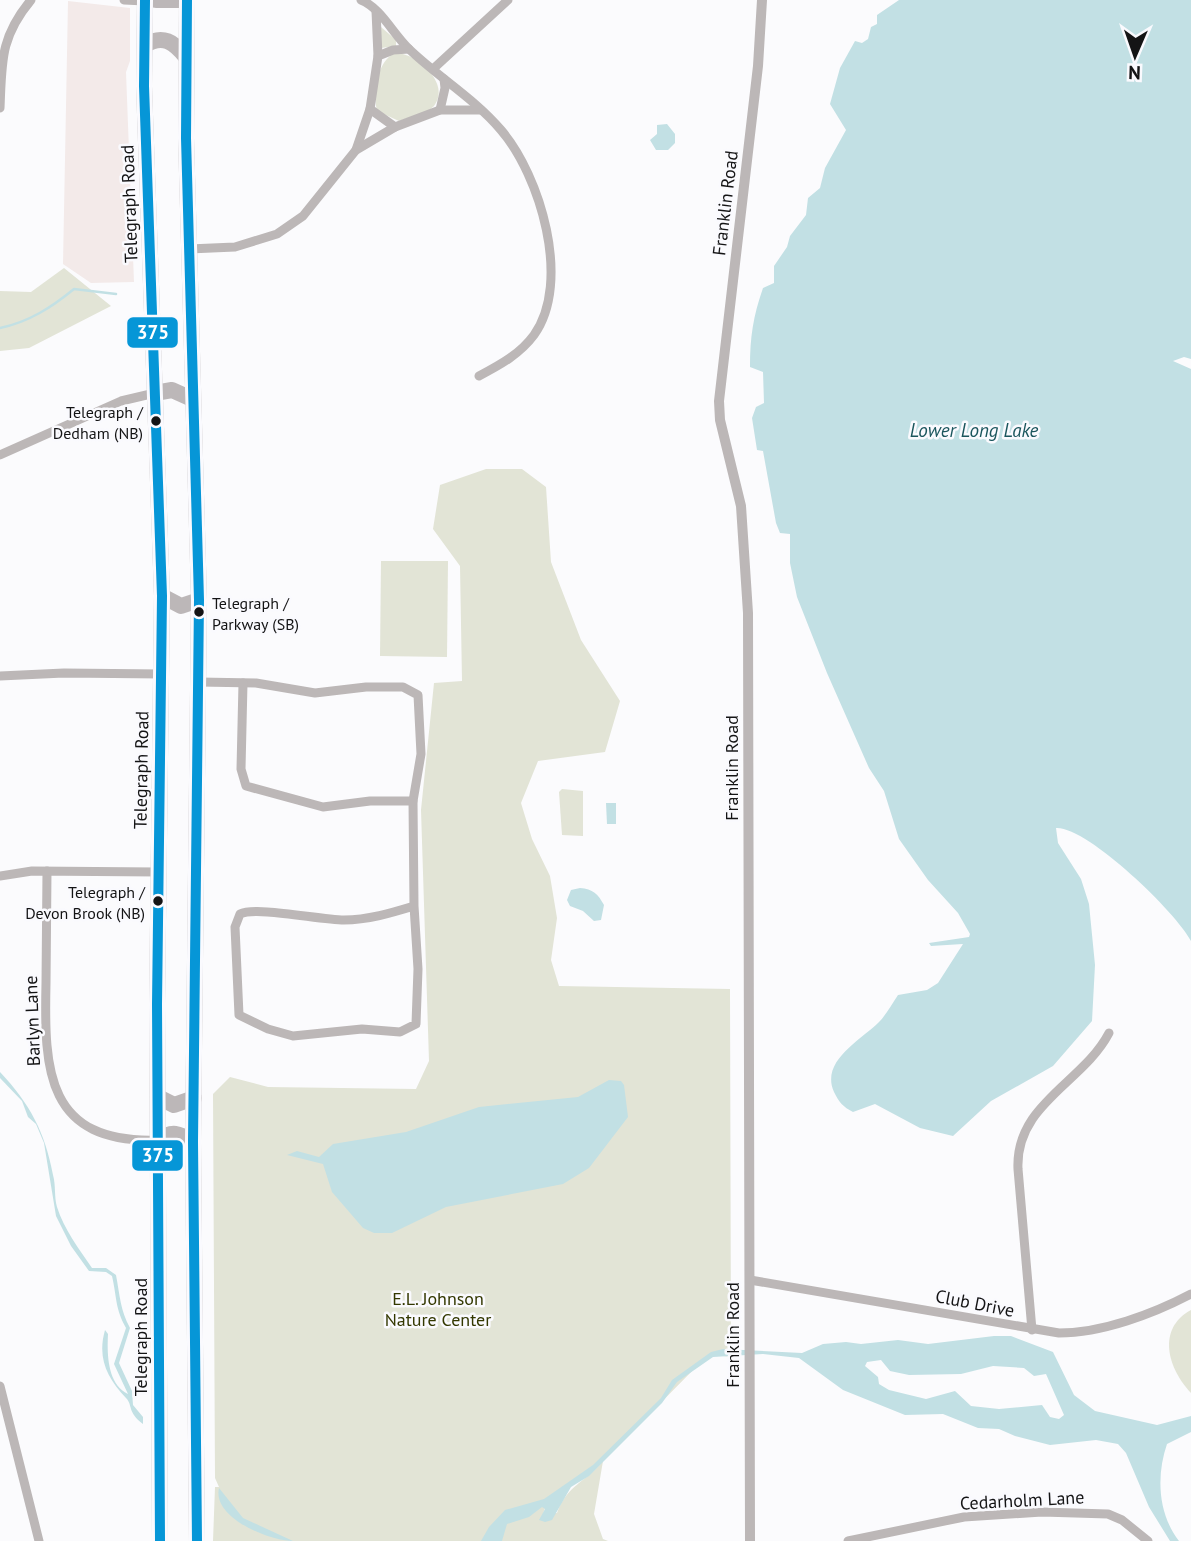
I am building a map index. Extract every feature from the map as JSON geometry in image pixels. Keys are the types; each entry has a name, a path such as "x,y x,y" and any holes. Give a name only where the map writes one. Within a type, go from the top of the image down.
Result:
{"highway":[{"name":"Telegraph Road","path":"145,0 144,86 162,596 158,1097 161,1540"},
{"path":"156,0 180,0"},
{"path":"187,0 192,400 199,600 193,1142 196,1540"},
{"path":"145,45 166,40 174,43 186,57"},
{"path":"155,393 172,390 192,400"},
{"path":"162,596 181,606 199,600"},
{"path":"158,1097 174,1105 194,1098"},
{"path":"158,1140 167,1133 177,1133 193,1142"}],"street":[{"path":"0,108 4,39 13,20 31,0"},
{"path":"124,0 145,0"},
{"path":"361,0 376,11 409,49 502,131 523,164 542,215 550,272 547,305 535,334 512,357 479,376"},
{"path":"433,69 509,0"},
{"name":"Franklin Road","path":"750,1541 747,588 741,506 720,420 719,401 758,66 762,0"},
{"path":"189,249 235,247 277,234 312,206 356,150 370,109 378,56 376,11"},
{"path":"378,56 393,50 409,49"},
{"path":"440,110 445,88 443,79"},
{"path":"370,109 395,127"},
{"path":"356,150 395,127 440,110 481,110"},
{"path":"0,455 121,401 155,393"},
{"path":"0,676 64,673 162,674"},
{"path":"199,682 243,683 314,693 366,687 414,690 421,701 420,766 413,801 418,1011 411,1028 400,1032 362,1028 293,1036 268,1029 239,1015 235,927 240,914 256,910 306,919 344,920 368,918 414,906"},
{"path":"243,683 241,769 246,786 323,807 370,801 413,801"},
{"path":"0,876 47,871 159,872"},
{"name":"Barlyn Lane","path":"47,871 44,1038 50,1077 62,1100 89,1126 116,1137 158,1140"},
{"path":"1032,1330 1018,1169 1020,1144 1037,1110 1101,1049 1109,1033"},
{"name":"Club Drive","path":"750,1280 1032,1330 1082,1331 1146,1313 1191,1294"},
{"path":"0,1386 2,1404 39,1541"},
{"name":"Cedarholm Lane","path":"848,1541 964,1517 1042,1512 1108,1514 1122,1520 1148,1541"}],"shaded area":[{"path":"68,1 130,8 130,61 126,72 134,282 91,283 63,264"}],"green space":[{"path":"381,27 396,40 396,46 381,48"},
{"path":"395,53 403,54 421,64 435,79 438,88 438,97 431,109 399,121 377,111 376,103 380,70"},
{"path":"64,268 111,306 29,348 0,351 0,291 31,292"},
{"name":"E.L. Johnson Nature Center","path":"486,469 522,469 546,487 551,562 581,640 620,701 605,752 538,761 521,803 532,839 550,876 557,918 551,960 559,986 730,989 731,1357 715,1355 697,1366 627,1437 545,1508 543,1514 557,1513 571,1490 603,1461 594,1514 603,1539 608,1541 213,1541 215,1487 219,1487 215,1478 213,1094 230,1077 268,1087 416,1089 429,1061 421,810 434,683 462,681 460,566 433,529 440,485"},
{"path":"381,561 448,561 447,657 380,656"},
{"path":"562,789 583,791 583,836 562,835 559,792"},
{"path":"1191,1310 1191,1393 1176,1373 1169,1350 1173,1328 1180,1318"}],"water":[{"name":"Lower Long Lake","path":"899,0 1191,0 1191,359 1184,357 1173,361 1191,369 1191,941 1150,892 1109,855 1070,831 1056,828 1058,843 1081,879 1089,904 1095,965 1092,1021 1053,1066 991,1101 953,1136 920,1128 875,1104 853,1112 842,1104 834,1092 831,1081 833,1071 844,1052 879,1022 898,995 927,990 938,983 963,944 931,946 929,943 969,937 970,934 958,913 928,880 899,839 884,791 869,768 827,673 797,597 790,563 790,534 780,533 776,523 763,451 757,450 752,418 756,407 764,403 763,372 750,367 751,336 757,308 763,288 774,283 774,266 787,247 790,236 806,215 808,198 820,188 825,168 846,130 830,104 840,68 855,41 862,43 868,39 871,27 877,24 877,15"},
{"path":"667,124 675,134 675,143 668,150 656,150 650,140 657,134 657,125"},
{"path":"606,803 616,803 616,824 607,824"},
{"path":"580,888 592,891 602,901 604,905 601,920 594,921 583,911 570,906 567,900 571,890"},
{"path":"0,1072 28,1107 41,1132 50,1160 57,1207 68,1231 92,1268 106,1268 116,1275 122,1308 130,1328 119,1363 132,1391 133,1405 143,1417 143,1424 132,1412 128,1401 109,1375 103,1359 105,1330 108,1334 108,1359 112,1376 128,1394 114,1364 126,1328 118,1309 112,1276 106,1272 89,1271 71,1246 56,1216 44,1143 36,1124 28,1117 22,1101 0,1078"},
{"path":"609,1080 621,1081 624,1085 628,1117 589,1168 563,1184 446,1207 392,1233 374,1233 363,1228 332,1192 323,1164 287,1155 297,1151 319,1157 333,1144 406,1132 479,1107 578,1097"},
{"path":"1011,1336 1053,1352 1074,1395 1095,1411 1157,1425 1191,1416 1191,1432 1167,1444 1161,1469 1163,1507 1179,1541 1170,1541 1149,1507 1126,1453 1118,1444 1096,1440 1050,1445 999,1429 978,1428 943,1414 905,1415 843,1390 799,1358 763,1354 713,1357 677,1382 662,1403 589,1476 571,1487 552,1520 539,1520 545,1509 542,1507 529,1517 507,1524 502,1541 481,1541 489,1527 505,1510 544,1499 593,1465 661,1398 672,1380 711,1352 723,1349 802,1353 823,1344 898,1340 928,1344","holes":["881,1360 890,1371 909,1375 961,1374 993,1366 1024,1368 1034,1376 1046,1374 1064,1415 1059,1419 1050,1417 1042,1405 999,1409 971,1406 955,1391 926,1399 889,1390 879,1384 878,1377 865,1366 867,1362"]},
{"path":"219,1488 243,1518 293,1541 271,1537 233,1518 219,1499"}],"waterway":[{"path":"0,328 40,313 74,289 116,294"}],"transit line":[{"name":"375","path":"145,0 144,86 162,596 157,1004 160,1541"},
{"name":"375","path":"187,0 186,138 199,600 193,1142 197,1541"}],"place":[{"name":"Telegraph / Dedham (NB)","path":"156,421"},
{"name":"Telegraph / Parkway (SB)","path":"199,612"},
{"name":"Telegraph / Devon Brook (NB)","path":"158,901"}]}
